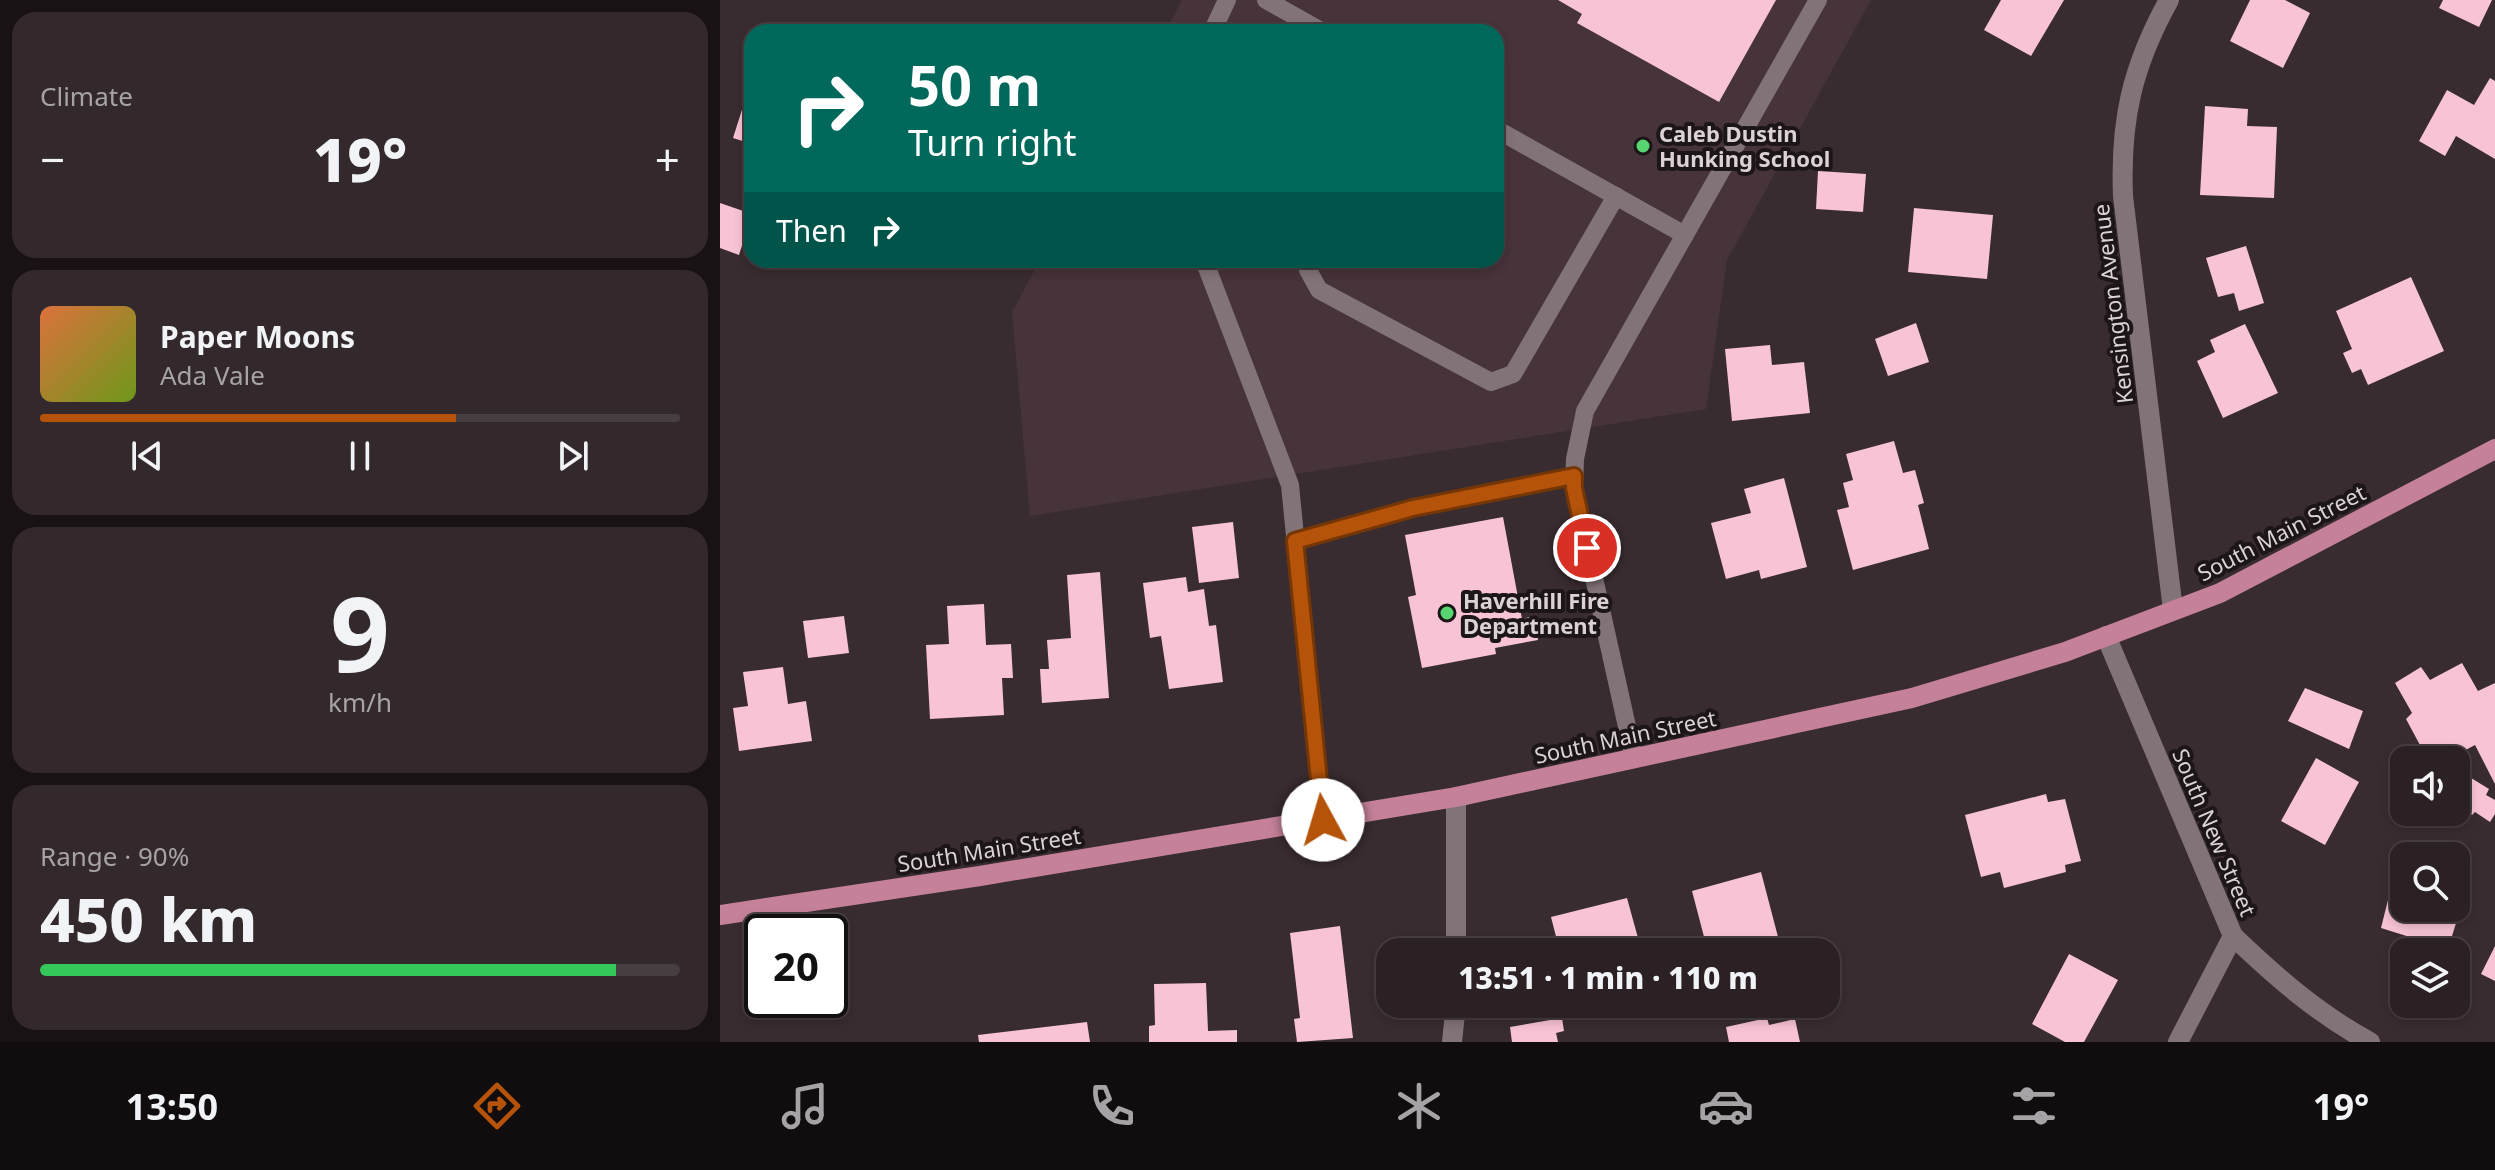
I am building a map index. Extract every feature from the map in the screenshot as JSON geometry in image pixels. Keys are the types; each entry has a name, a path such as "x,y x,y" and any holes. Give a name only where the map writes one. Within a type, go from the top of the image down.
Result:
{"main road":[{"name":"South Main Street","path":"720,915 1456,797 1912,698 2065,652 2220,593 2495,449"}],"street":[{"name":"Kensington Avenue","path":"2169,0 2139,65 2127,105 2121,152 2123,196 2173,610"},
{"name":"South New Street","path":"2106,636 2233,936 2178,1042"},
{"path":"1456,797 1456,938"},
{"path":"2233,936 2287,987 2342,1027 2370,1042"},
{"path":"1452,1042 1455,1018"}],"lane":[{"path":"1216,24 1227,0"},
{"path":"1266,0 1309,24"},
{"path":"1634,758 1574,488 1585,411 1818,0"},
{"path":"1504,133 1685,235"},
{"path":"1309,268 1319,290 1491,382 1513,374 1616,196"},
{"path":"1207,268 1290,485 1323,820"},
{"path":"1295,541 1413,508 1574,476"}],"shaded area":[{"name":"Caleb Dustin Hunking School","path":"1182,0 1871,0 1727,260 1706,409 1030,516 1012,312 1036,268 1504,268 1504,24 1169,24"}],"building":[{"path":"1558,0 1776,0 1719,102 1577,23 1582,14"},
{"path":"2001,0 2064,0 2031,56 1984,30"},
{"path":"2250,0 2285,0 2310,13 2283,68 2230,41"},
{"path":"2443,0 2492,0 2479,27 2439,8"},
{"path":"2490,78 2495,81 2495,159 2456,136 2445,156 2419,141 2447,90 2474,105"},
{"path":"744,103 744,141 733,138"},
{"path":"2205,106 2248,109 2247,126 2277,127 2274,198 2200,195"},
{"path":"1818,171 1866,174 1863,212 1816,209"},
{"path":"720,203 744,211 744,239 739,255 720,248"},
{"path":"1914,208 1993,215 1987,279 1908,272"},
{"path":"2246,246 2264,303 2239,311 2234,293 2218,297 2206,258"},
{"path":"2411,277 2444,351 2368,385 2361,369 2352,373 2343,353 2352,349 2336,311"},
{"path":"1916,323 1929,362 1888,376 1875,339"},
{"path":"2245,324 2278,393 2223,418 2197,361 2215,352 2210,340"},
{"path":"1770,345 1772,365 1804,362 1810,413 1732,421 1725,349"},
{"path":"1894,441 1903,473 1915,470 1924,503 1918,505 1929,549 1853,570 1837,510 1849,507 1843,483 1853,480 1846,454"},
{"path":"1784,478 1807,567 1761,579 1759,570 1726,579 1711,523 1751,513 1744,489"},
{"path":"1503,517 1522,619 1534,616 1538,640 1495,648 1496,654 1422,668 1408,597 1416,595 1405,535"},
{"path":"1233,522 1239,578 1199,583 1192,527"},
{"path":"1100,572 1109,698 1042,703 1040,669 1049,669 1047,640 1071,638 1067,575"},
{"path":"1186,577 1188,592 1204,589 1209,626 1216,625 1223,682 1169,689 1161,636 1150,638 1143,583"},
{"path":"984,604 986,645 1011,644 1013,678 1002,678 1004,715 930,719 926,645 949,644 947,606"},
{"path":"844,616 849,653 808,658 803,621"},
{"path":"2462,663 2478,691 2495,683 2495,784 2475,745 2470,748 2420,746 2406,719 2412,713 2395,683 2421,667 2430,680"},
{"path":"783,667 788,704 806,701 812,741 739,751 733,708 748,706 743,672"},
{"path":"2305,688 2363,711 2349,749 2288,721"},
{"path":"2316,758 2359,782 2325,845 2281,821"},
{"path":"2470,777 2489,789 2486,795 2495,800 2495,814 2490,822 2475,812 2472,815"},
{"path":"2046,794 2048,802 2065,799 2081,861 2065,865 2066,872 2004,888 2000,872 1981,877 1965,815"},
{"path":"1761,872 1778,938 1704,938 1692,891"},
{"path":"2390,892 2390,922 2456,922 2451,938 2413,938 2381,928"},
{"path":"1627,898 1638,938 1556,938 1551,917"},
{"path":"1340,926 1353,1038 1297,1042 1294,1019 1300,1018 1290,933"},
{"path":"2495,946 2495,981 2481,974"},
{"path":"2069,954 2118,980 2084,1042 2065,1042 2032,1024"},
{"path":"1206,983 1208,1031 1237,1030 1237,1042 1149,1042 1149,1026 1155,1025 1154,984"},
{"path":"1562,1018 1564,1031 1556,1033 1558,1042 1512,1042 1510,1027"},
{"path":"1767,1018 1769,1025 1795,1019 1800,1042 1729,1042 1726,1027"},
{"path":"1087,1022 1090,1042 979,1042 978,1035"}],"place":[{"name":"Caleb Dustin Hunking School","path":"1643,146"},
{"name":"Haverhill Fire Department","path":"1447,613"}],"route":[{"path":"1323,820 1295,541 1413,508 1574,476 1587,548"}]}
